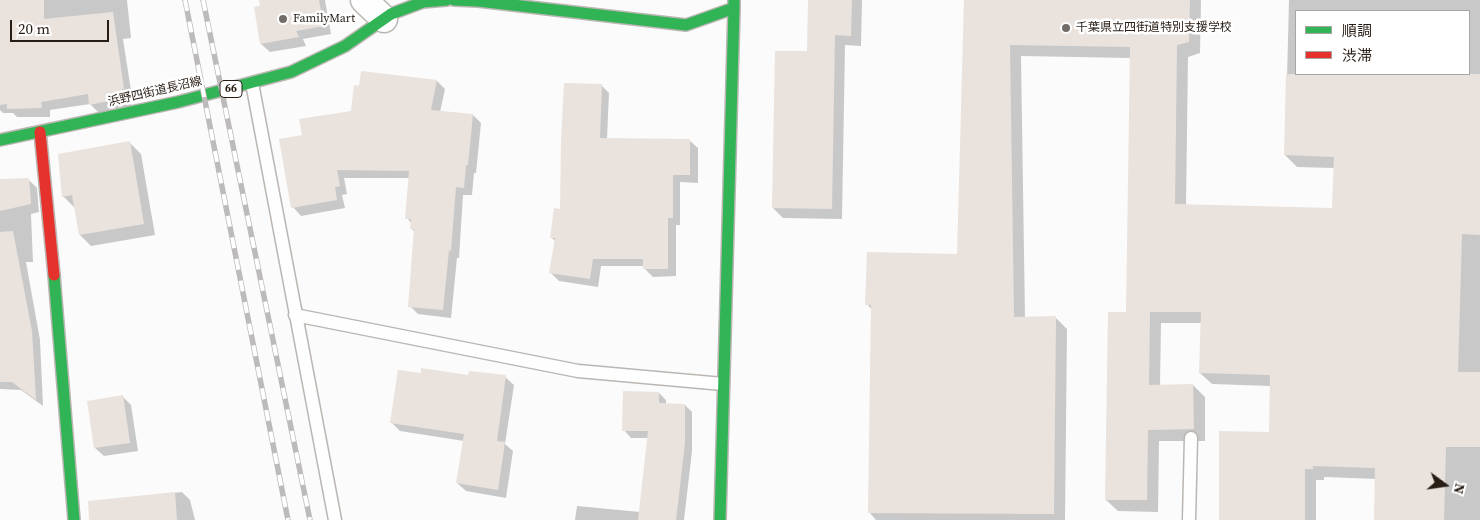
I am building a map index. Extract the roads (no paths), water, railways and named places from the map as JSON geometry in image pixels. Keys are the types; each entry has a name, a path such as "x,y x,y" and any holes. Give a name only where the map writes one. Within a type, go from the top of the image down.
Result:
{"street":[{"path":"364,0 384,19"},
{"name":"浜野四街道長沼線","path":"0,140 178,102 291,72 345,46 391,14 423,2 447,0"},
{"path":"454,0 478,0 686,25 734,4 720,520"},
{"path":"40,132 58,313 74,520"}],"lane":[{"path":"252,83 335,520"},
{"path":"295,315 578,371 724,384"},
{"path":"1189,520 1191,438"}],"railway":[{"path":"185,0 288,520"},
{"path":"203,0 310,520"}],"place":[{"name":"FamilyMart","path":"283,19"},
{"name":"千葉県立四街道特別支援学校","path":"1066,28"}]}
